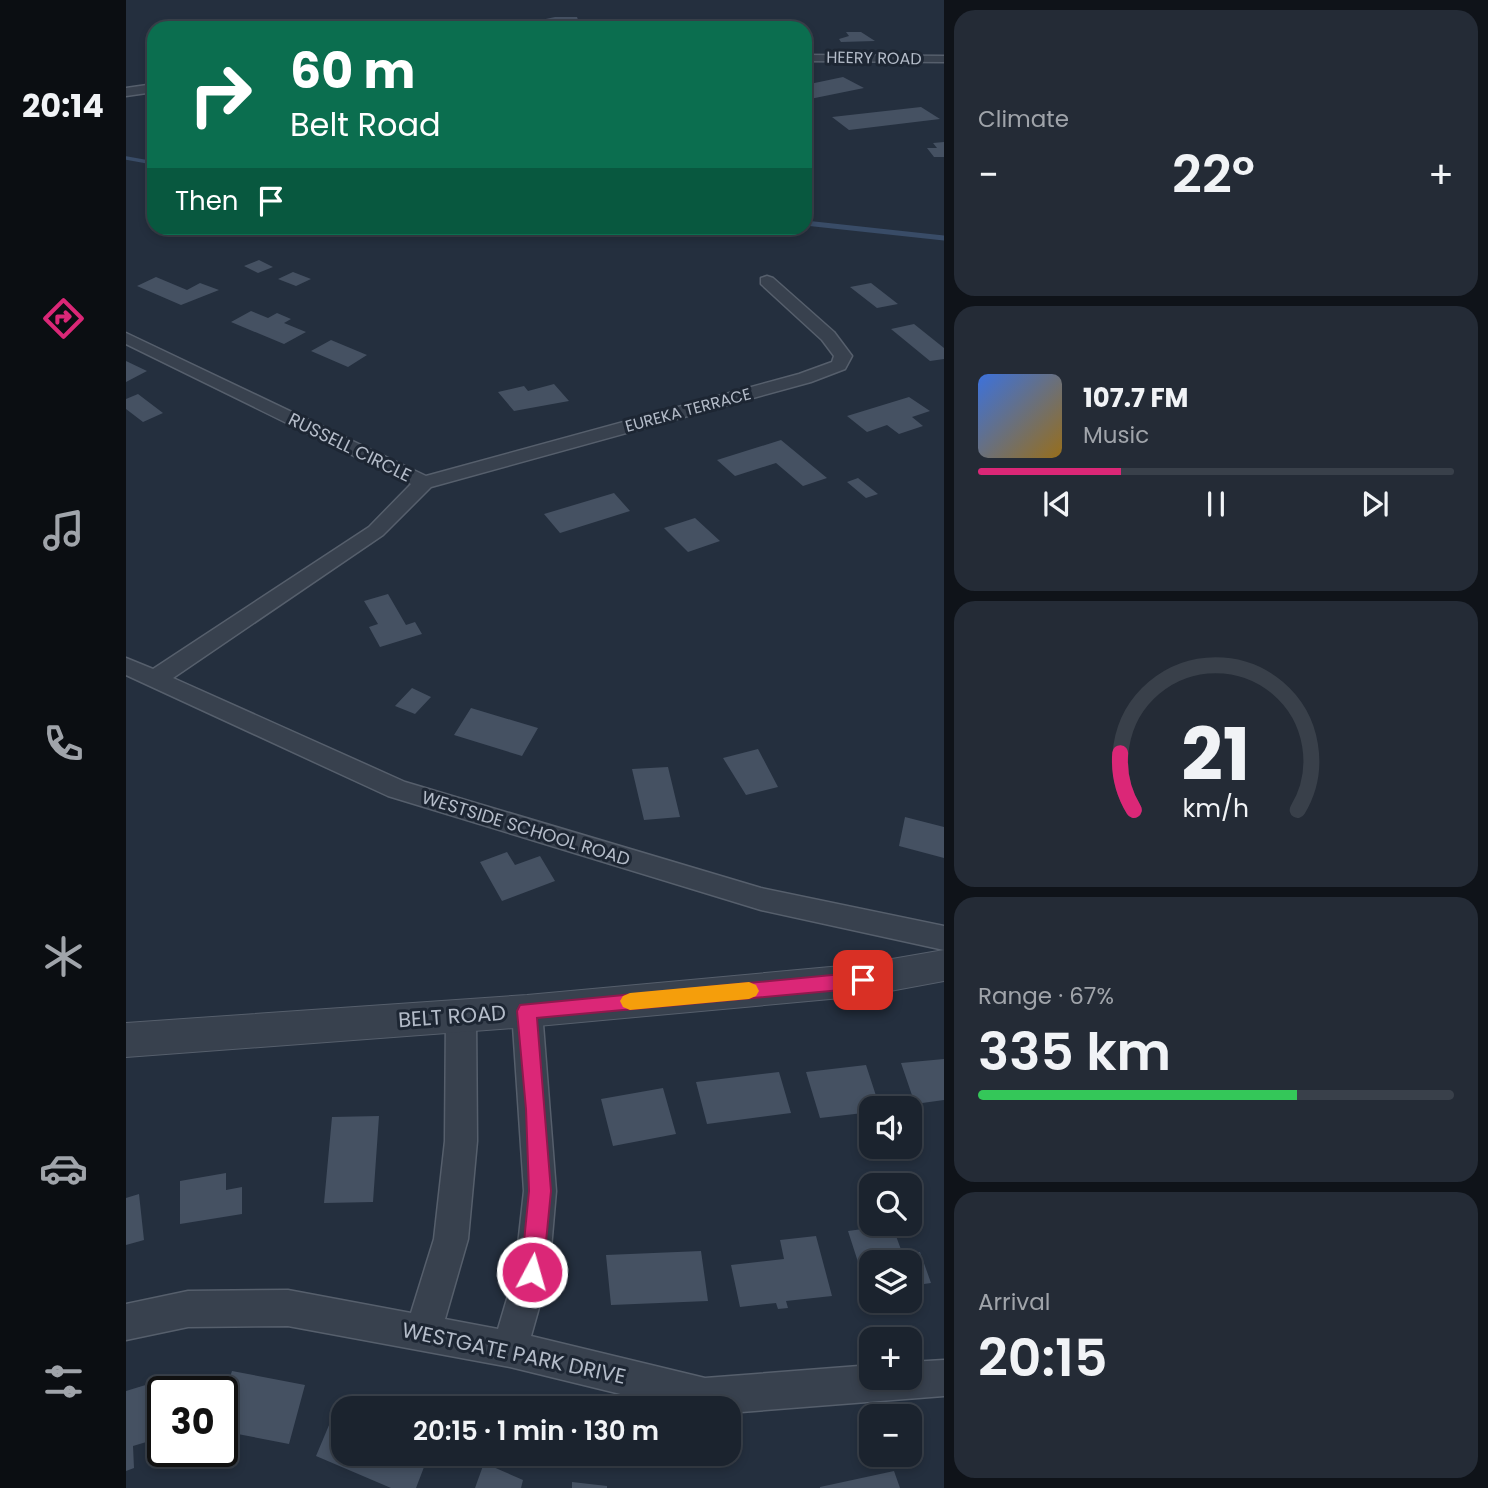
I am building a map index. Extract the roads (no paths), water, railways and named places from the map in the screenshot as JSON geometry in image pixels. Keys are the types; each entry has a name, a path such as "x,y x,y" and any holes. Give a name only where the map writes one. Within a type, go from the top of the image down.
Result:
{"street":[{"name":"HEERY ROAD","path":"812,58 944,59"},
{"path":"126,92 147,89"},
{"name":"EUREKA TERRACE","path":"424,483 805,378 839,365 843,356 828,336 767,281"},
{"name":"RUSSELL CIRCLE","path":"126,338 424,483 376,531 155,679"},
{"name":"WESTSIDE SCHOOL ROAD","path":"126,666 397,789 761,899 944,938"},
{"name":"BELT ROAD","path":"126,1040 527,1011 863,980 944,965"},
{"path":"510,1349 532,1272 540,1191 527,1011"},
{"path":"423,1333 451,1239 461,1141 461,1015"},
{"name":"WESTGATE PARK DRIVE","path":"126,1322 188,1309 288,1308 510,1349 705,1396 944,1378"}],"waterway":[{"path":"126,158 147,162"},
{"path":"812,224 944,238"}]}
